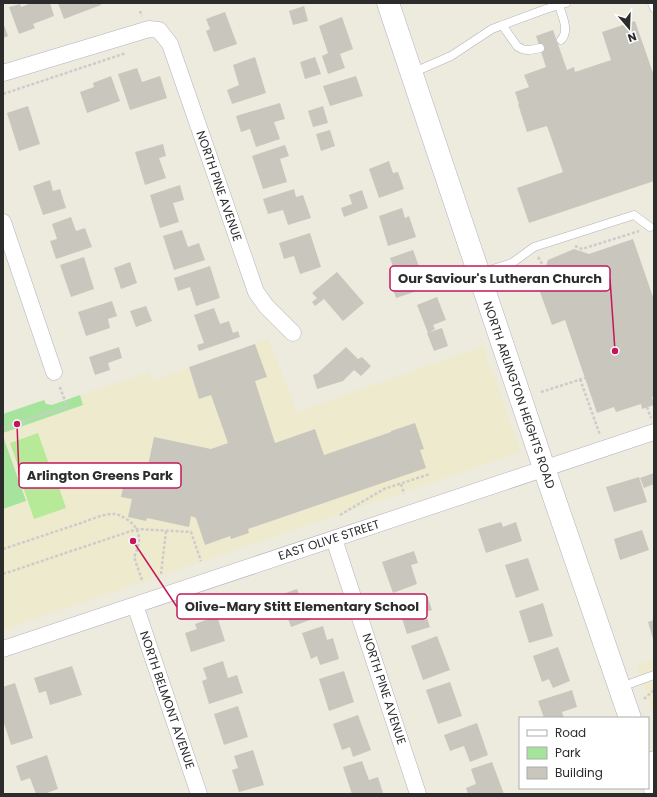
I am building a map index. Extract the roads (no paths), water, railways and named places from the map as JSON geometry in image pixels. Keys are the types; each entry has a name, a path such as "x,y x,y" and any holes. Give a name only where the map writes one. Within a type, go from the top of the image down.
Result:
{"main road":[{"name":"NORTH ARLINGTON HEIGHTS ROAD","path":"388,3 478,274 630,717"},
{"path":"649,772 654,786"}],"street":[{"name":"NORTH PINE AVENUE","path":"3,73 149,29 159,30 170,44 256,292 266,306 293,333"},
{"path":"3,222 54,372"},
{"name":"EAST OLIVE STREET","path":"3,649 654,432"},
{"name":"NORTH PINE AVENUE","path":"334,539 418,794"},
{"name":"NORTH BELMONT AVENUE","path":"135,605 200,794"}],"lane":[{"path":"652,3 654,8"},
{"path":"411,73 451,56 492,28 563,4 566,33 561,40"},
{"path":"502,25 517,46 521,49 526,50 540,48"},
{"path":"478,274 512,263 534,246 634,215 650,227"},
{"path":"620,687 654,675"}],"place":[{"name":"Our Saviour's Lutheran Church","path":"615,351"},
{"name":"Arlington Greens Park","path":"17,424"},
{"name":"Olive-Mary Stitt Elementary School","path":"133,541"}]}
